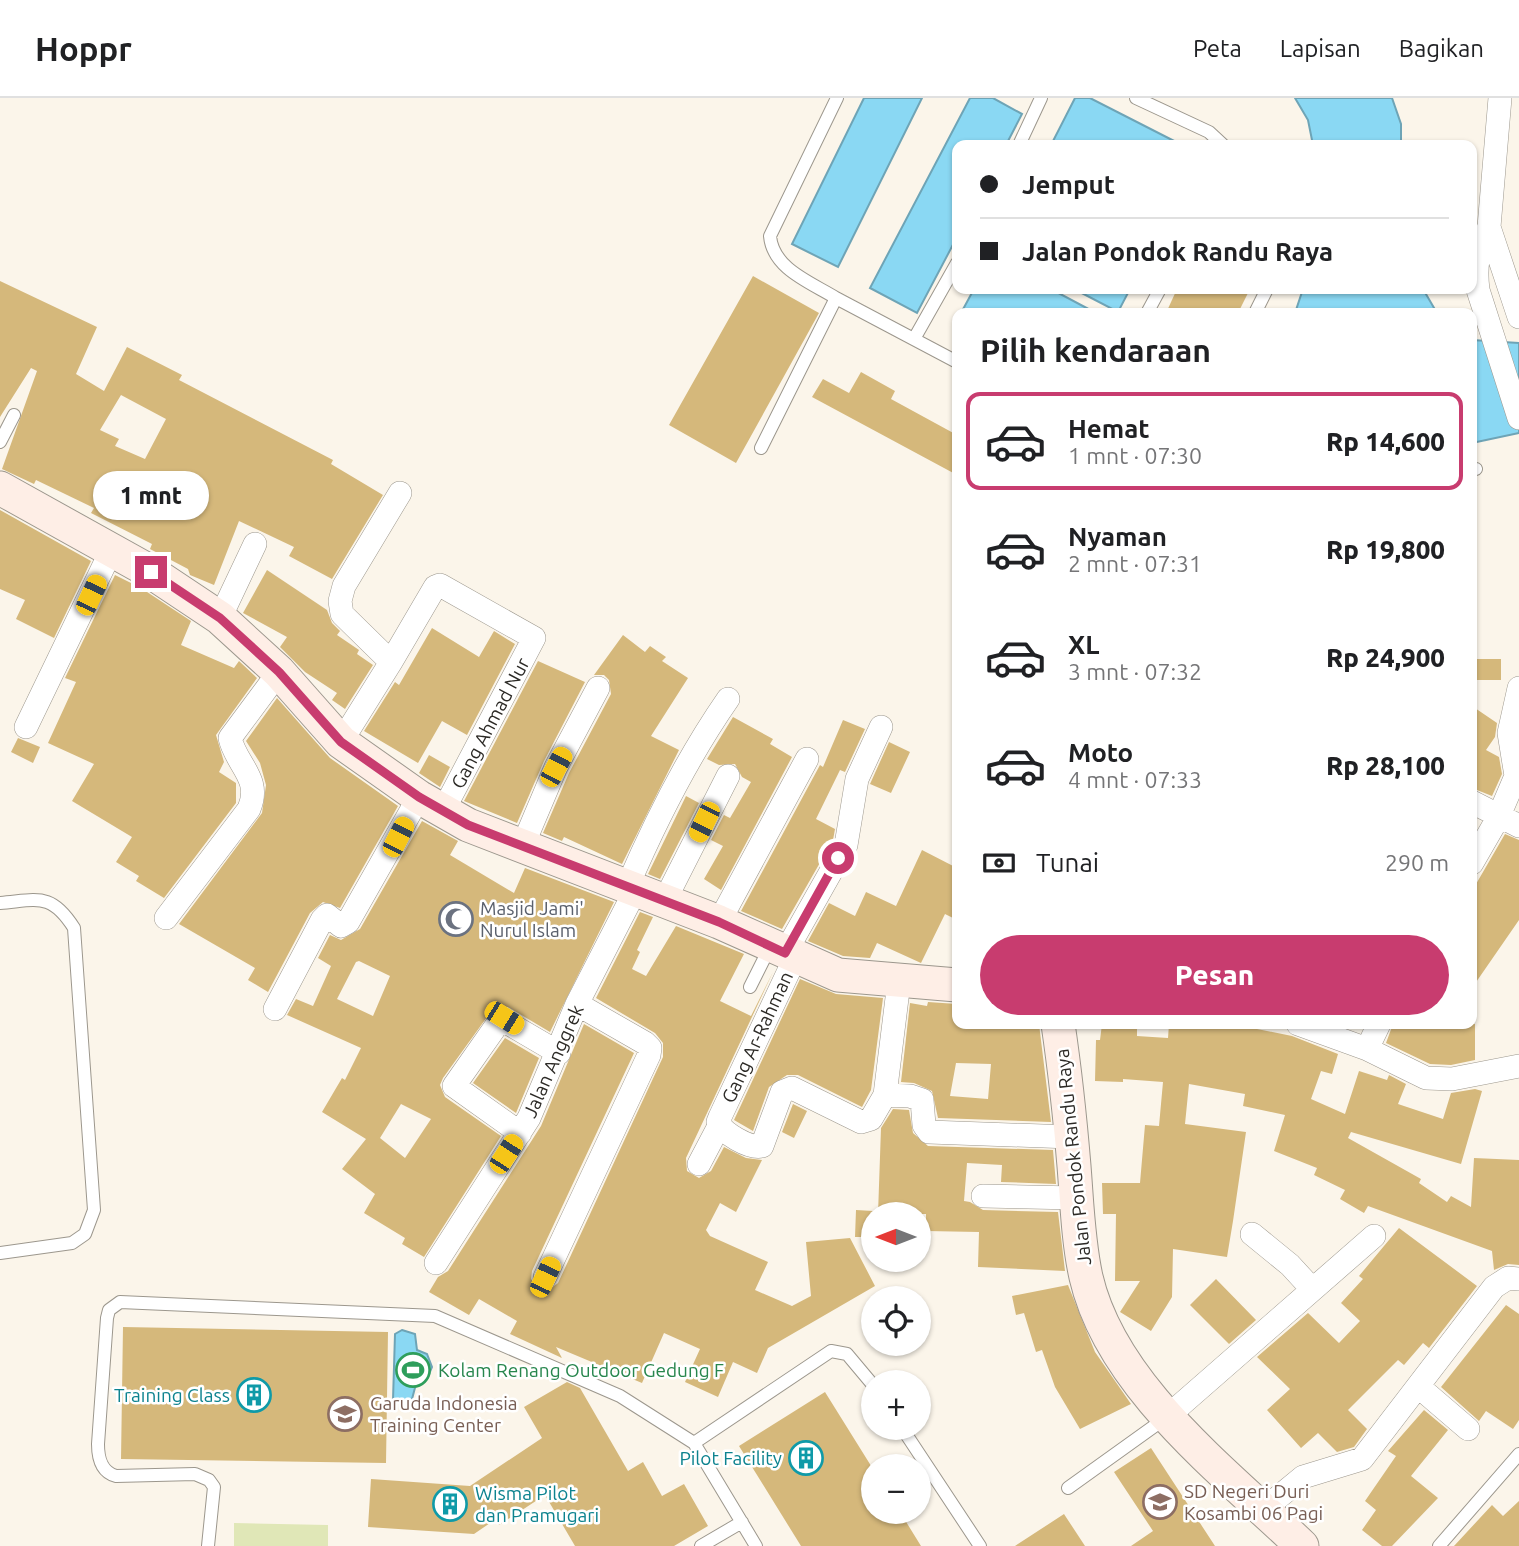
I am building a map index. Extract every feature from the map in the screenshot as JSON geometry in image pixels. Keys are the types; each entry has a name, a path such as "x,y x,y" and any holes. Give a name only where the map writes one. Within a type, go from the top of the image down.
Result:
{"main road":[{"path":"0,488 112,549 220,618 279,672 341,742 431,804 468,825 719,922 838,975 952,985"},
{"name":"Jalan Pondok Randu Raya","path":"1059,1029 1086,1278 1095,1307 1114,1345 1168,1416 1217,1468 1302,1546"}],"street":[{"path":"1500,98 1489,228 1478,256 1478,290 1519,418"},
{"path":"1489,228 1519,317"},
{"path":"341,742 391,662 351,625 342,614 340,601 344,586 400,493"},
{"path":"220,618 255,544"},
{"path":"26,727 112,549"},
{"name":"Gang Ahmad Nur","path":"275,1009 324,916 330,916 341,926 348,922 431,804 534,640 533,635 440,585 435,587 391,662"},
{"path":"166,918 249,809 253,793 251,776 230,738 279,672"},
{"path":"523,845 556,767 598,688"},
{"path":"1477,857 1508,822 1516,776 1509,733 1519,688"},
{"name":"Jalan Anggrek","path":"436,1263 520,1133 559,1053 577,1004 643,892 657,817 698,742 728,699"},
{"name":"Gang Ar-Rahman","path":"699,1164 719,1121 783,952 846,845 857,779 881,727"},
{"path":"719,922 807,760"},
{"path":"643,892 728,776"},
{"path":"1477,805 1508,822"},
{"path":"719,1121 757,1148 765,1140 785,1089 792,1088 861,1122 871,1119 885,1096 899,982"},
{"path":"545,1277 650,1048 577,1004"},
{"path":"520,1133 454,1086 501,1018 559,1053"},
{"path":"1311,1029 1367,1049 1426,1078 1452,1079 1519,1066"},
{"path":"1367,1049 1376,1029"},
{"path":"885,1096 920,1098 924,1125 929,1132 1072,1137"},
{"path":"984,1196 1076,1198"},
{"path":"1252,1234 1290,1265 1312,1289"},
{"path":"1168,1416 1374,1236"},
{"path":"1264,1509 1303,1477 1362,1460 1500,1280 1519,1279"},
{"path":"1419,1387 1468,1429"}],"lane":[{"path":"837,98 770,236 771,251 779,263 836,298 952,359"},
{"path":"1021,140 1041,98"},
{"path":"1136,98 1209,132 1218,140"},
{"path":"914,339 952,272"},
{"path":"761,448 836,298"},
{"path":"0,442 14,415"},
{"path":"0,903 43,899 62,909 74,928 94,1210 85,1234 72,1243 0,1253"},
{"path":"750,987 783,952"},
{"path":"208,1546 214,1487 209,1480 195,1474 116,1476 109,1474 100,1462 98,1444 107,1318 109,1310 120,1302 435,1316 620,1396 694,1443 757,1546"},
{"path":"694,1443 831,1351 848,1354 861,1370"},
{"path":"1068,1488 1168,1416"},
{"path":"910,1440 980,1546"},
{"path":"1439,1546 1519,1454"},
{"path":"701,1546 742,1522"}],"green space":[{"path":"234,1523 328,1525 328,1546 234,1546"}],"water":[{"path":"864,98 922,98 838,267 792,244"},
{"path":"970,98 993,98 1022,114 1009,140 952,140 952,246 917,313 870,288"},
{"path":"1075,98 1090,98 1172,140 1054,140"},
{"path":"1295,98 1392,98 1401,124 1401,140 1312,140 1308,120"},
{"path":"971,294 1060,294 1087,308 964,308"},
{"path":"1084,294 1127,294 1120,308 1110,308"},
{"path":"1301,294 1426,294 1434,308 1297,308"},
{"path":"1477,340 1519,343 1519,433 1477,442"},
{"name":"Kolam Renang Outdoor Gedung F","path":"402,1330 415,1334 417,1350 427,1354 432,1367 427,1379 416,1384 412,1399 404,1404 393,1400 395,1334"}],"building":[{"path":"753,276 819,313 736,463 669,425"},
{"path":"0,281 97,327 76,374 104,391 127,347 182,375 179,380 333,460 331,464 383,495 332,579 289,556 294,547 239,521 214,585 190,575 188,569 150,549 152,544 91,513 94,508 36,480 34,484 2,469 37,371 31,368 0,417","holes":["121,395 166,419 145,459 115,446 119,439 100,430"]},
{"path":"1175,294 1248,294 1240,308 1168,308"},
{"path":"861,372 895,391 891,399 952,432 952,472 812,397 823,379 849,393"},
{"path":"0,510 91,561 54,638 16,619 25,600 0,589"},
{"path":"267,570 327,610 332,623 340,631 337,635 359,650 357,654 373,665 345,709 332,700 337,693 305,672 280,647 287,637 243,613"},
{"path":"115,575 141,588 191,621 181,645 234,668 239,661 257,678 216,735 224,762 219,772 236,783 236,803 164,898 136,881 139,876 116,862 132,837 72,801 94,764 48,743 76,682 65,678"},
{"path":"432,628 479,657 494,631 515,644 467,735 442,721 418,763 364,731 395,682 399,685"},
{"path":"623,635 645,652 650,646 666,657 662,661 688,678 651,736 679,750 622,864 564,837 562,841 543,833 569,773 611,694 609,680 604,675 594,675"},
{"path":"1477,659 1501,659 1501,680 1477,680"},
{"path":"538,661 585,682 544,761 517,823 464,801"},
{"path":"277,698 330,758 398,806 340,908 323,902 310,913 268,992 248,980 255,968 179,924 262,813 266,785 260,763 246,741"},
{"path":"1477,709 1497,723 1495,737 1486,750 1499,757 1502,774 1492,796 1477,790"},
{"path":"733,717 773,739 770,744 792,757 721,890 704,879 723,846 711,840 724,815 730,818 751,782 742,777 735,764 719,765 707,759"},
{"path":"843,720 865,729 845,772 840,770 816,819 835,829 833,840 782,929 741,911 820,765 823,767"},
{"path":"18,738 40,747 33,763 11,752"},
{"path":"889,742 910,752 891,793 870,784"},
{"path":"429,755 450,767 440,787 419,773"},
{"path":"686,796 699,803 660,879 648,874"},
{"path":"422,821 458,841 450,855 514,893 525,868 614,902 550,1032 508,1007 495,1006 443,1078 440,1085 445,1097 501,1136 424,1257 402,1244 405,1238 364,1213 375,1194 342,1169 366,1139 322,1112 342,1078 345,1080 361,1048 287,1015 296,999 313,1006 331,966 318,958 330,935 341,940 360,929","holes":["359,961 390,976 373,1016 337,999","401,1104 431,1119 405,1158 380,1138"]},
{"path":"1505,834 1519,840 1519,920 1477,981 1477,882"},
{"path":"922,850 952,865 952,918 945,914 921,963 877,943 870,958 843,956 808,941 829,903 855,916 866,892 896,906"},
{"path":"640,912 653,917 637,950 640,952 632,969 646,976 676,926 744,954 720,1001 751,1016 773,972 686,1158 687,1171 699,1178 711,1171 724,1147 746,1158 762,1160 736,1212 720,1203 706,1230 710,1236 768,1262 755,1290 792,1306 811,1296 806,1242 850,1238 861,1259 861,1272 868,1272 875,1286 861,1286 861,1294 768,1348 757,1373 733,1362 718,1397 685,1382 700,1349 664,1333 642,1383 556,1347 562,1358 510,1334 517,1321 479,1299 469,1315 429,1292 438,1277 448,1271 541,1126 584,1024 634,1053 532,1271 531,1279 538,1289 547,1291 558,1283 663,1057 663,1043 655,1033 596,998"},
{"path":"800,979 836,994 883,998 871,1090 862,1107 798,1075 787,1075 769,1087 753,1131 734,1120"},
{"path":"928,1002 952,1004 952,1029 1040,1029 1051,1122 938,1118 932,1091 914,1083 901,1082 910,1003 927,1006","holes":["956,1063 991,1064 988,1099 950,1096"]},
{"path":"1101,1029 1137,1029 1137,1036 1168,1038 1169,1029 1257,1029 1292,1036 1338,1054 1332,1074 1321,1071 1311,1099 1345,1114 1359,1071 1387,1080 1389,1075 1406,1084 1398,1104 1443,1119 1451,1093 1475,1089 1482,1091 1461,1164 1351,1132 1348,1138 1421,1179 1419,1183 1447,1202 1451,1196 1471,1207 1474,1158 1519,1160 1519,1265 1508,1264 1494,1270 1492,1251 1368,1206 1364,1213 1340,1199 1345,1190 1314,1175 1317,1168 1274,1151 1285,1115 1243,1106 1245,1094 1189,1084 1185,1124 1246,1132 1233,1221 1227,1257 1173,1249 1172,1297 1151,1331 1120,1312 1140,1281 1115,1281 1116,1214 1103,1214 1102,1183 1140,1183 1145,1125 1159,1126 1163,1082 1123,1079 1123,1082 1095,1081 1096,1040 1100,1040"},
{"path":"1391,1029 1475,1029 1475,1060 1451,1065 1430,1064 1386,1043"},
{"path":"505,1038 539,1058 516,1113 473,1083"},
{"path":"793,1104 807,1111 794,1138 782,1132"},
{"path":"893,1109 909,1110 913,1133 928,1146 1053,1150 1056,1184 1001,1182 1002,1165 967,1163 964,1201 983,1210 1058,1212 1065,1271 978,1267 979,1232 931,1231 931,1202 878,1202 881,1128"},
{"path":"856,1210 861,1210 861,1237 855,1237"},
{"path":"1399,1228 1477,1286 1429,1348 1423,1343 1404,1365 1398,1360 1348,1410 1367,1429 1354,1447 1337,1452 1318,1433 1301,1448 1267,1410 1290,1389 1257,1357 1308,1313 1339,1343 1360,1321 1341,1303 1363,1279 1359,1276"},
{"path":"1216,1279 1256,1320 1229,1344 1190,1305"},
{"path":"1068,1285 1095,1352 1131,1404 1080,1429 1055,1387 1042,1350 1036,1352 1024,1313 1016,1315 1012,1296"},
{"path":"1506,1305 1519,1314 1519,1420 1513,1429 1486,1411 1479,1421 1441,1387"},
{"name":"Training Class","path":"123,1327 388,1332 386,1463 121,1459"},
{"path":"567,1382 580,1388 628,1471 643,1462 662,1496 684,1484 708,1526 674,1546 575,1546 545,1495 499,1525 496,1519 474,1534 368,1527 371,1479 470,1486 542,1438 524,1407"},
{"name":"Pilot Facility","path":"825,1392 864,1454 861,1454 861,1524 907,1524 921,1546 801,1546 739,1446"},
{"path":"1424,1410 1448,1430 1411,1476 1438,1498 1392,1546 1382,1546 1362,1530 1376,1510 1365,1501 1396,1456 1388,1451"},
{"name":"SD Negeri Duri Kosambi 06 Pagi","path":"1151,1448 1215,1546 1131,1546 1153,1531 1114,1472"},
{"path":"1519,1501 1519,1546 1454,1546 1492,1505 1503,1516"},
{"path":"1064,1514 1085,1546 1015,1546"}],"place":[{"name":"Masjid Jami' Nurul Islam","path":"456,919"},
{"name":"Kolam Renang Outdoor Gedung F","path":"413,1370"},
{"name":"Training Class","path":"254,1395"},
{"name":"Garuda Indonesia Training Center","path":"345,1414"},
{"name":"Pilot Facility","path":"806,1458"},
{"name":"SD Negeri Duri Kosambi 06 Pagi","path":"1160,1502"},
{"name":"Wisma Pilot dan Pramugari","path":"450,1504"}],"route":[{"path":"151,572 220,618 246,640 279,672 341,742 419,797 468,825 719,922 785,953 838,858"}]}
